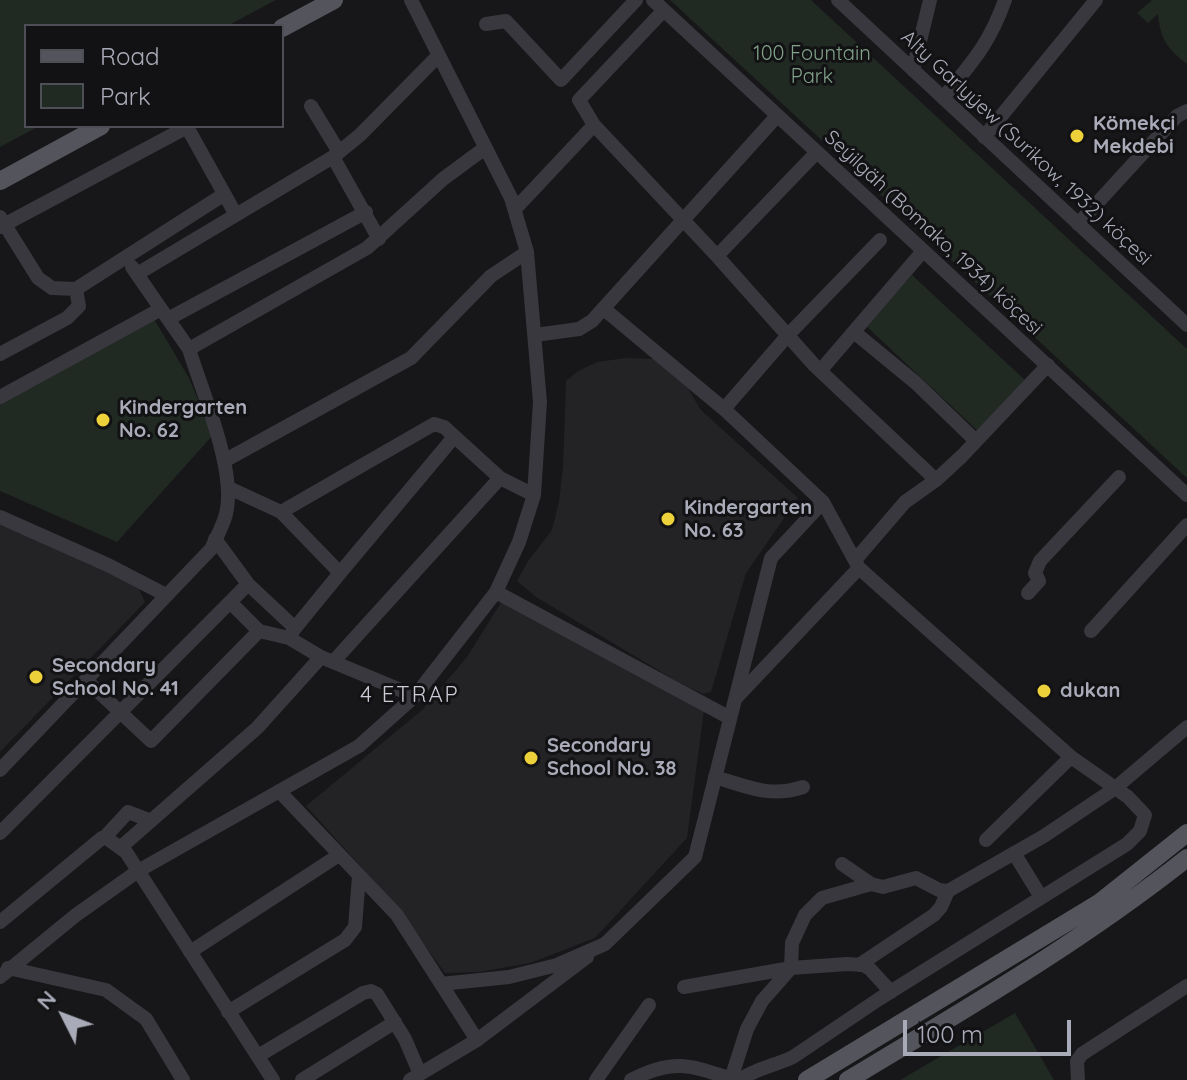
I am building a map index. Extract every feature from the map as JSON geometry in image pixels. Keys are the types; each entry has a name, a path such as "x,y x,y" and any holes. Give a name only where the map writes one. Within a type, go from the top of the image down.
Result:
{"main road":[{"path":"272,24 316,0"},
{"path":"284,27 334,0"},
{"path":"0,172 80,128"},
{"path":"0,181 97,128"},
{"path":"807,1080 1099,903 1187,833"},
{"path":"848,1080 1047,959 1187,858"}],"street":[{"path":"3,972 138,871 359,746 415,696 496,592 519,542 534,495 540,402 527,252 516,208 411,0"},
{"path":"561,80 636,0"},
{"name":"Alty Garlyýew (Surikow, 1932) köçesi","path":"838,0 1187,325"},
{"path":"913,70 930,0"},
{"path":"943,98 984,48 1005,0"},
{"path":"984,137 1096,0"},
{"path":"579,100 658,5"},
{"name":"Seýilgäh (Bomako, 1934) köçesi","path":"658,5 1187,495"},
{"path":"486,24 506,21 579,100 594,125 820,371 936,480"},
{"path":"137,274 336,154 439,55"},
{"path":"311,106 379,239"},
{"path":"1078,224 1177,116 1187,111"},
{"path":"535,335 579,329 592,321 777,116"},
{"path":"516,208 594,125"},
{"path":"186,128 2,223 38,278 52,288 76,289 223,195"},
{"path":"189,128 236,215"},
{"path":"189,349 352,258 379,239 443,179 485,148"},
{"path":"717,256 816,153"},
{"path":"0,397 366,212"},
{"path":"724,409 788,335 880,240"},
{"path":"820,371 923,251"},
{"path":"224,461 411,358 491,276 527,252"},
{"path":"0,770 211,549 226,515 229,488 224,461 189,349 125,257"},
{"path":"0,354 67,318 79,306 76,289"},
{"path":"604,309 724,409 823,502 857,563 1071,757 1128,797 1145,815 1140,831 1127,844 793,1057 778,1064 756,1068 735,1080 695,1066 670,1066 648,1071 631,1080"},
{"path":"854,332 916,383 976,441"},
{"path":"737,697 857,563 905,502 936,480 1048,365"},
{"path":"281,512 422,428 434,424 444,427 500,478 534,495"},
{"path":"292,633 454,437"},
{"path":"1028,593 1039,581 1035,573 1040,561 1119,477"},
{"path":"121,847 257,728 500,478"},
{"path":"229,488 281,512 340,573"},
{"path":"258,1056 369,991 377,994 405,1039 414,1078 477,1040 605,944 695,857 771,558 823,502"},
{"path":"0,517 108,565 166,595"},
{"path":"1091,631 1187,525"},
{"path":"215,539 248,584 292,633 327,659 415,696"},
{"path":"0,833 248,584"},
{"path":"496,592 730,718"},
{"path":"230,602 259,631 292,633"},
{"path":"86,680 151,741 259,631"},
{"path":"735,1080 747,1029 762,1001 791,968 792,943 805,915 822,898 871,884 892,886 916,878 939,890 948,891 1114,789 1187,727"},
{"path":"986,840 1071,757"},
{"path":"715,777 753,789 783,794 803,787"},
{"path":"279,791 397,915 477,1040"},
{"path":"0,922 105,837 128,812 149,820"},
{"path":"105,837 121,847 138,871 273,1080"},
{"path":"1014,853 1041,897"},
{"path":"190,952 339,855"},
{"path":"842,864 871,884"},
{"path":"228,1012 345,940 355,927 359,876"},
{"path":"859,965 934,915 948,891"},
{"path":"441,984 509,977 557,965 605,944"},
{"path":"684,987 791,968 859,965 870,969 891,992"},
{"path":"3,972 106,990 146,1019 183,1080"},
{"path":"1078,1080 1077,1061 1082,1054 1187,986"},
{"path":"596,1080 649,1005"},
{"path":"302,1080 395,1022"}],"shaded area":[{"name":"Kindergarten No. 63","path":"626,358 655,359 675,367 701,410 798,498 746,573 711,692 703,694 536,597 517,581 552,530 559,502 566,381 597,362"},
{"name":"Secondary School No. 41","path":"0,525 135,580 145,602 0,752"},
{"name":"Secondary School No. 38","path":"502,601 704,710 687,838 595,938 530,963 479,972 445,973 393,902 306,806 422,710 467,657"}],"green space":[{"path":"0,0 276,0 231,24 24,24 24,128 35,128 0,147"},
{"name":"100 Fountain Park","path":"670,0 811,0 1187,349 1187,478"},
{"path":"1152,0 1187,0 1187,64 1166,42 1158,14 1148,23 1137,13"},
{"path":"912,275 1026,381 979,432 865,325"},
{"name":"Kindergarten No. 62","path":"154,319 189,378 213,435 117,542 0,491 0,404"},
{"path":"1015,1013 1054,1080 900,1080"}],"place":[{"name":"Kömekçi Mekdebi","path":"1077,136"},
{"name":"Kindergarten No. 62","path":"103,420"},
{"name":"Kindergarten No. 63","path":"668,519"},
{"name":"Secondary School No. 41","path":"36,677"},
{"name":"dukan","path":"1044,691"},
{"name":"Secondary School No. 38","path":"531,758"}],"district":[{"name":"4 ETRAP","path":"410,695"}]}
